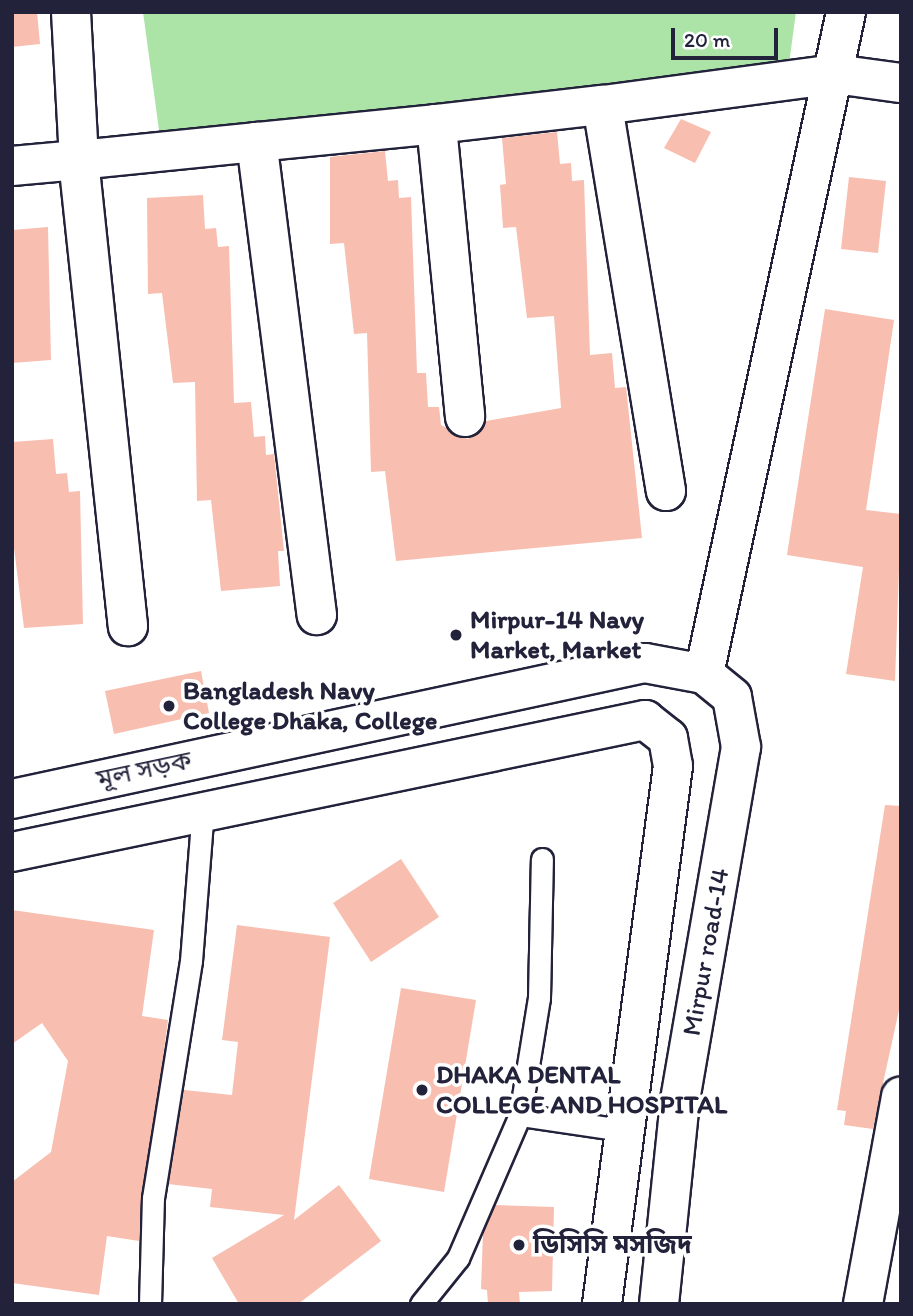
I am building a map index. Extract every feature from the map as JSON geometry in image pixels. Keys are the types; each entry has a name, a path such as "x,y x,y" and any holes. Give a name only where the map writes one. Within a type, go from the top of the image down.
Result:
{"street":[{"path":"71,12 79,160 128,626"},
{"path":"704,674 835,74 846,12"},
{"path":"666,491 603,105 835,74 901,83"},
{"path":"79,160 256,142 316,609 257,142 436,124 465,417 437,124 602,105 653,408"},
{"path":"12,166 78,160 124,585"},
{"name":"Mirpur road-14","path":"645,663 704,674 732,697 741,747 680,1101 659,1304"},
{"name":"মূল সড়ক","path":"12,799 645,663"},
{"name":"মূল সড়ক","path":"12,852 203,810 645,720 668,738 673,766 621,1130"},
{"path":"863,1304 901,1096"},
{"path":"602,1304 621,1130"}],"lane":[{"path":"150,1304 153,1198 191,961 203,810"},
{"path":"421,1304 457,1258 520,1115 539,998 542,859"},
{"path":"520,1115 621,1130"}],"green space":[{"path":"143,12 796,12 789,64 161,145"}],"building":[{"path":"12,12 37,12 40,44 12,47"},
{"path":"681,119 711,132 695,163 664,148"},
{"path":"557,132 560,164 571,163 572,181 584,180 590,355 612,353 615,388 626,387 642,538 396,561 385,471 371,472 367,333 354,334 344,243 330,244 330,157 385,151 388,181 398,180 399,198 411,197 417,373 426,373 428,407 439,407 441,425 468,439 486,421 561,408 554,316 527,318 516,227 503,228 500,185 506,184 502,138"},
{"path":"849,177 886,181 878,253 841,249"},
{"path":"203,195 205,229 216,228 218,247 229,246 234,403 251,402 254,437 265,436 266,455 274,454 284,551 278,551 280,586 221,591 211,500 197,501 195,382 173,383 162,293 148,294 147,198"},
{"path":"48,227 51,360 12,363 12,230"},
{"path":"825,309 894,320 866,510 901,514 895,681 846,674 863,567 787,555"},
{"path":"53,439 56,474 67,473 69,492 80,491 83,624 24,628 12,532 12,442"},
{"path":"201,671 209,713 114,734 105,691"},
{"path":"885,805 901,806 901,1001 873,1129 844,1125 846,1111 837,1110"},
{"path":"401,859 439,917 371,962 333,903"},
{"path":"12,910 154,930 142,1016 168,1020 139,1241 107,1236 99,1295 12,1283 12,1182 51,1152 68,1061 42,1023 12,1044"},
{"path":"237,925 330,937 294,1220 339,1185 381,1241 298,1304 239,1304 212,1258 284,1215 210,1207 212,1189 168,1184 184,1090 232,1095 238,1042 222,1040"},
{"name":"DHAKA DENTAL COLLEGE AND HOSPITAL","path":"401,988 476,1000 444,1192 369,1179"},
{"path":"495,1205 554,1207 552,1291 519,1292 520,1304 488,1304 487,1290 481,1289 483,1233"}],"place":[{"name":"Mirpur-14 Navy Market, Market","path":"456,635"},
{"name":"Bangladesh Navy College Dhaka, College","path":"169,706"},
{"name":"DHAKA DENTAL COLLEGE AND HOSPITAL","path":"422,1090"},
{"name":"ডিসিসি মসজিদ","path":"519,1245"}]}
